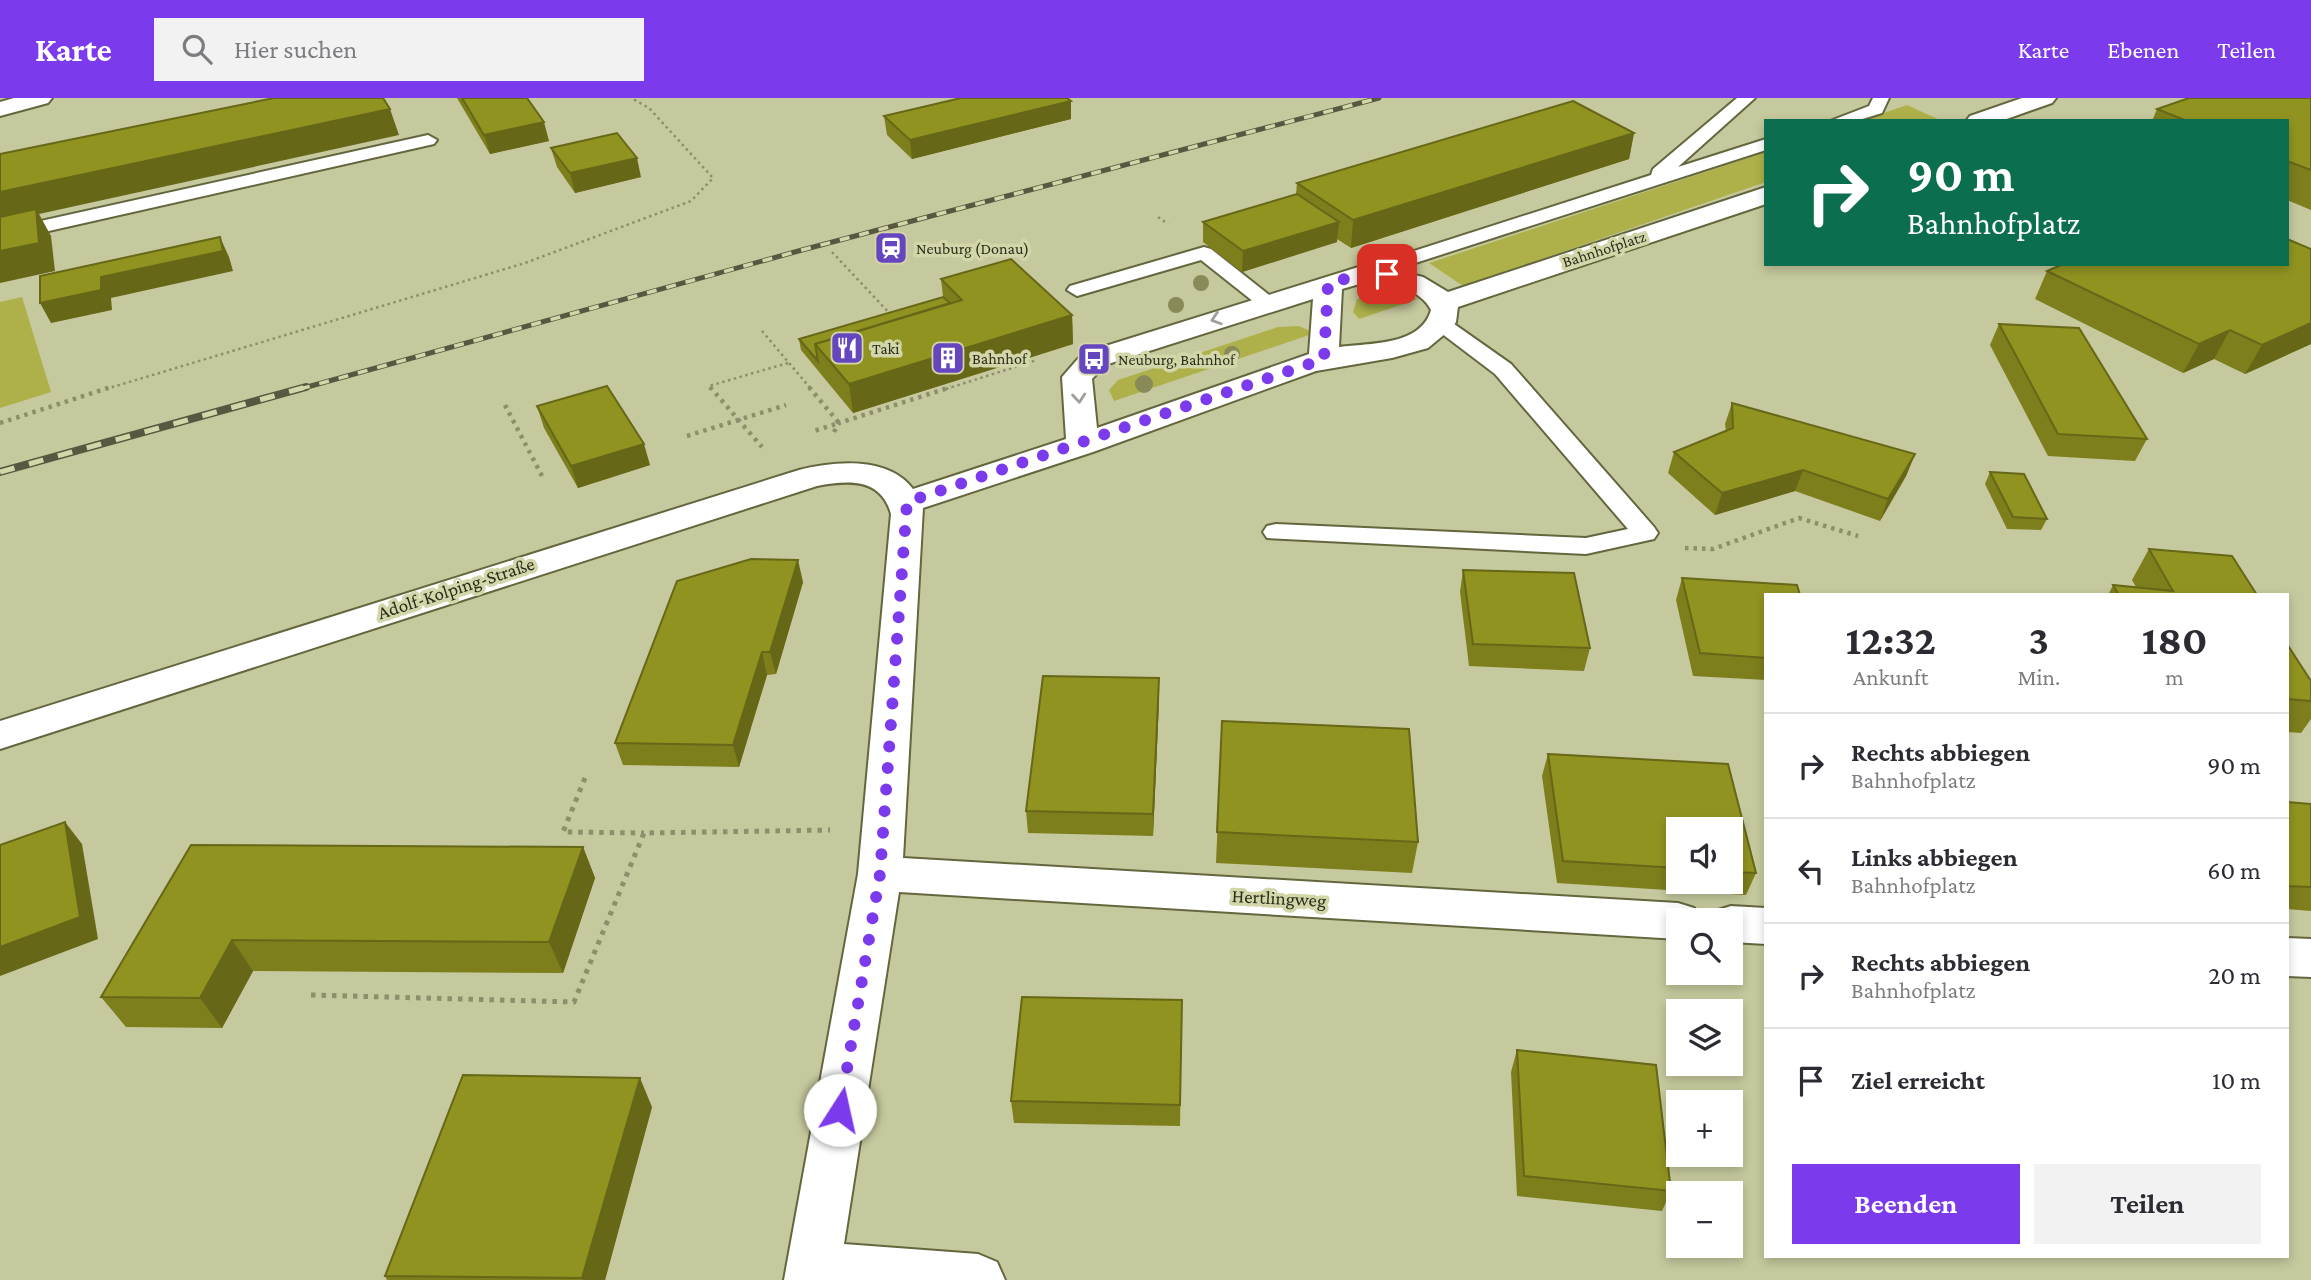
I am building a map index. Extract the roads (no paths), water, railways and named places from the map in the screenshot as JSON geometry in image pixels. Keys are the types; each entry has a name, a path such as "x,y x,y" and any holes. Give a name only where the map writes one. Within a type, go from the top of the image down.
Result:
{"street":[{"path":"0,109 40,98"},
{"path":"1984,119 2043,98"},
{"name":"Bahnhofplatz","path":"907,502 1083,445 1324,359 1398,347 1427,337 1441,313 1764,196"},
{"path":"1083,445 1077,377 1094,359 1266,302 1368,272 1387,274 1422,284 1441,313"},
{"path":"1324,359 1328,284"},
{"name":"Adolf-Kolping-Straße","path":"0,735 811,477 843,472 875,477 900,491 907,502"},
{"path":"907,502 880,874 812,1273 978,1280"},
{"name":"Hertlingweg","path":"880,874 1666,920"},
{"path":"1743,925 1764,926"},
{"path":"2289,957 2311,958"}],"lane":[{"path":"1649,181 1747,98"},
{"path":"1844,119 1876,109 1881,98"},
{"path":"0,236 428,141"},
{"path":"1368,272 1764,145"},
{"path":"1077,290 1204,253 1266,302"},
{"path":"1276,532 1586,545 1645,533 1503,369 1441,313"}],"railway":[{"path":"300,389 802,250 1379,98"},
{"path":"0,472 306,387"}],"place":[{"name":"Neuburg (Donau)","path":"891,248"},
{"name":"Taki","path":"847,348"},
{"name":"Bahnhof","path":"948,358"},
{"name":"Neuburg, Bahnhof","path":"1094,359"}]}
